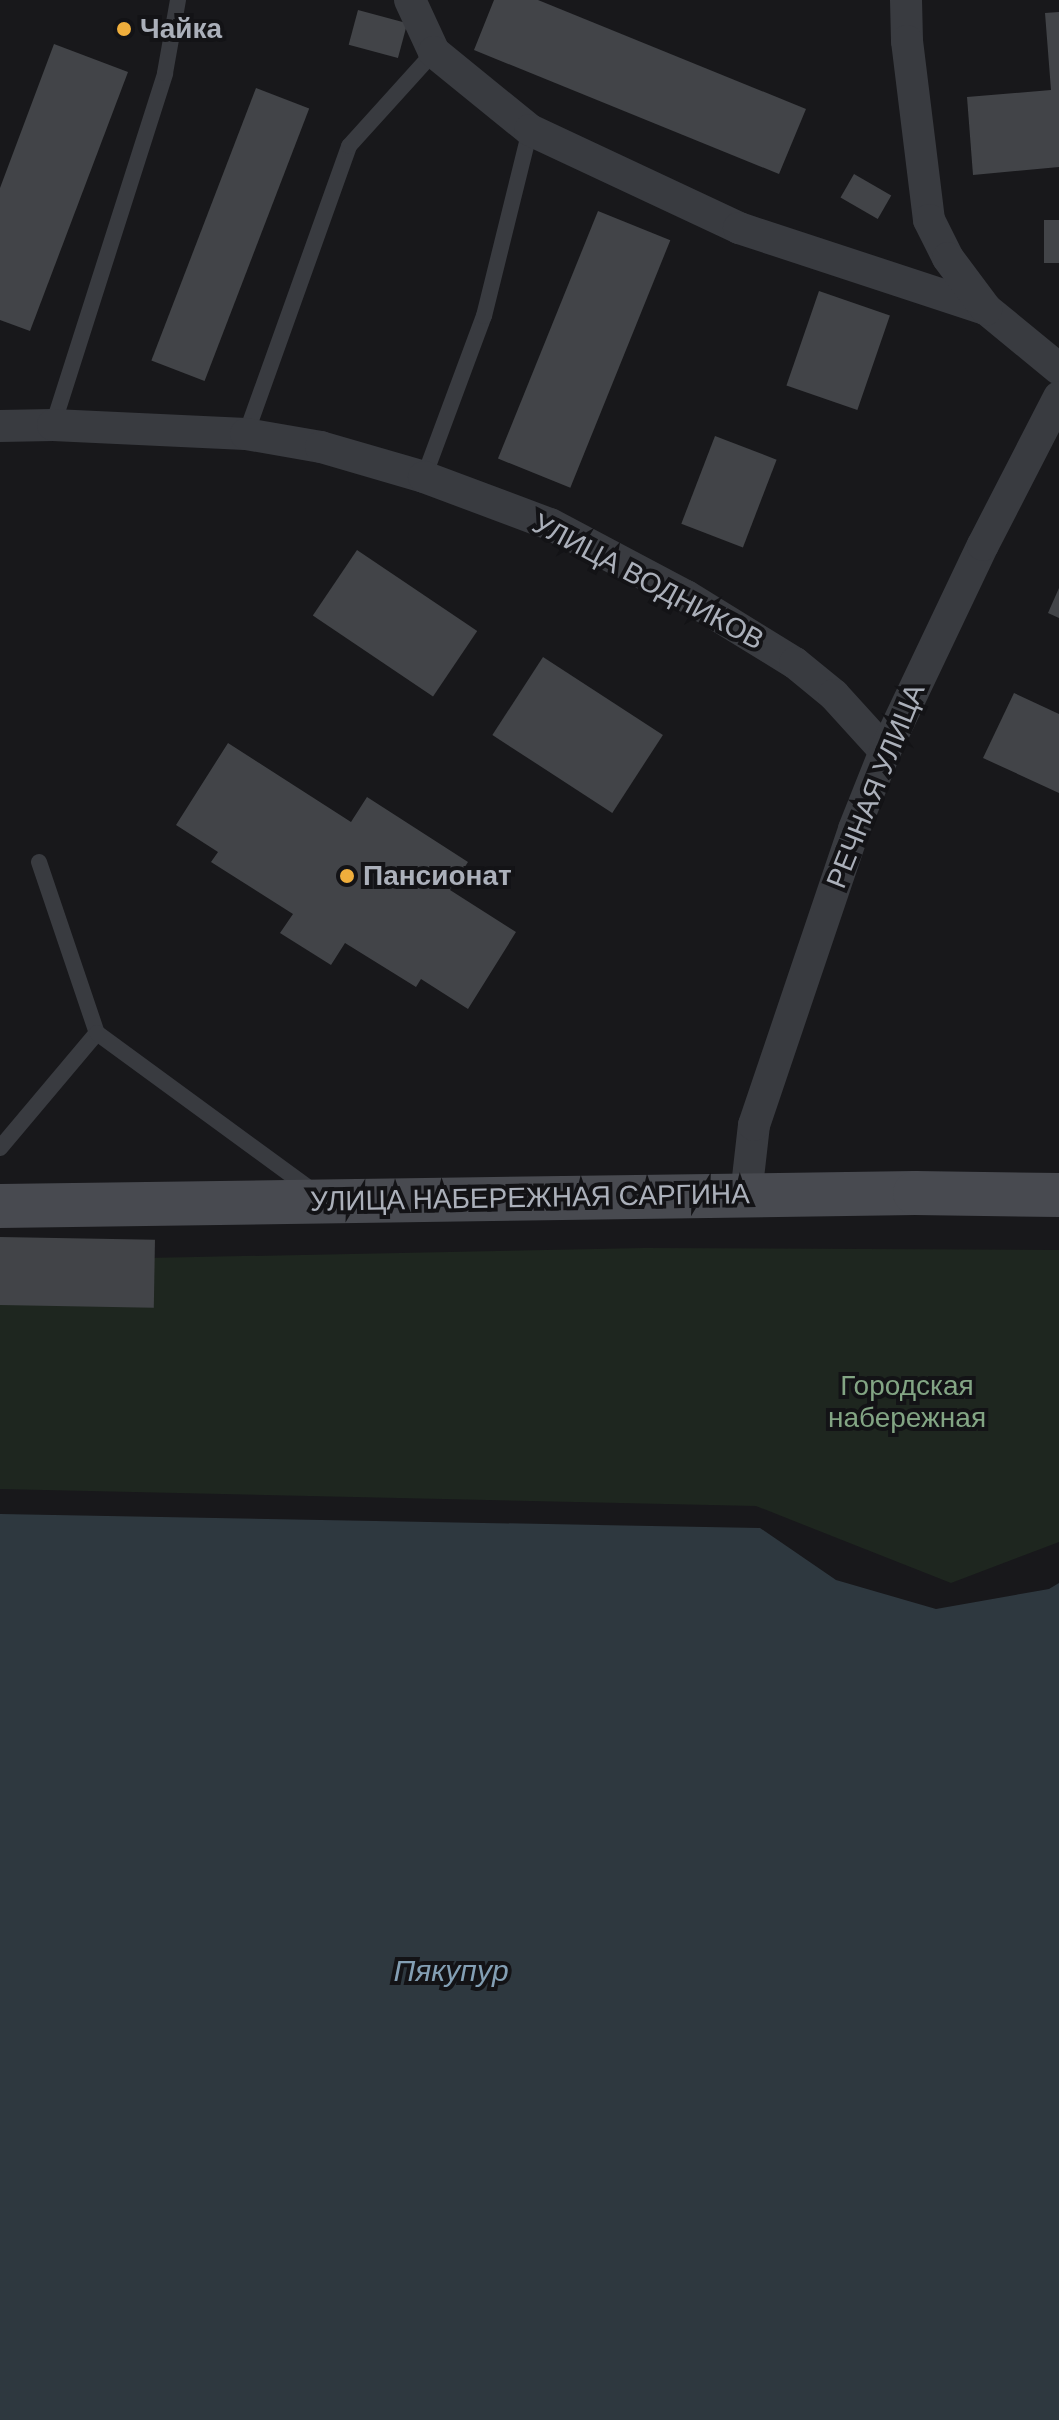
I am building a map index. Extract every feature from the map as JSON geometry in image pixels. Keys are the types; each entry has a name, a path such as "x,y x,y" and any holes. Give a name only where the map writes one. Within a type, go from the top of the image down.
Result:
{"main road":[{"name":"УЛИЦА НАБЕРЕЖНАЯ САРГИНА","path":"0,1206 746,1195 1059,1195"}],"street":[{"path":"410,0 434,52 530,130 739,228 986,309"},
{"path":"906,0 907,41 929,220 948,258 986,309 1059,369"},
{"name":"РЕЧНАЯ УЛИЦА","path":"746,1195 754,1125 854,829 885,751 983,545 1059,397"},
{"name":"УЛИЦА ВОДНИКОВ","path":"0,426 53,425 246,434 321,447 424,477 550,524 686,596 795,663 834,695 885,751"}],"lane":[{"path":"53,425 165,73 178,0"},
{"path":"246,434 349,146 434,52"},
{"path":"424,477 484,316 530,130"},
{"path":"39,862 97,1033 329,1202"},
{"path":"0,1148 97,1033"}],"green space":[{"name":"Городская набережная","path":"645,1248 1059,1250 1059,1542 951,1583 756,1506 0,1489 0,1261"}],"water":[{"name":"Пякупур","path":"0,1514 760,1528 836,1580 936,1609 1049,1589 1059,1583 1059,2420 0,2420"}],"building":[{"path":"494,0 538,0 806,109 779,174 474,50"},
{"path":"358,10 407,23 398,58 349,45"},
{"path":"1059,12 1059,167 973,175 967,97 1051,90 1045,13"},
{"path":"54,44 128,72 30,331 0,320 0,188"},
{"path":"256,88 309,108 205,381 151,361"},
{"path":"854,174 891,195 878,219 840,197"},
{"path":"598,211 670,240 570,488 498,459"},
{"path":"1044,220 1059,220 1059,263 1044,263"},
{"path":"819,291 890,315 857,410 786,386"},
{"path":"715,436 777,460 743,547 681,524"},
{"path":"357,550 477,631 433,697 313,615"},
{"path":"1059,588 1059,618 1048,613"},
{"path":"543,657 663,735 612,813 492,735"},
{"path":"1014,693 1059,714 1059,793 983,758"},
{"name":"Пансионат","path":"228,743 351,822 367,797 468,862 450,890 516,932 468,1009 421,979 416,987 345,943 331,965 280,933 293,914 211,862 218,852 176,825"},
{"path":"0,1237 155,1240 154,1308 0,1305"}],"place":[{"name":"Чайка","path":"124,29"},
{"name":"Пансионат","path":"347,876"}]}
